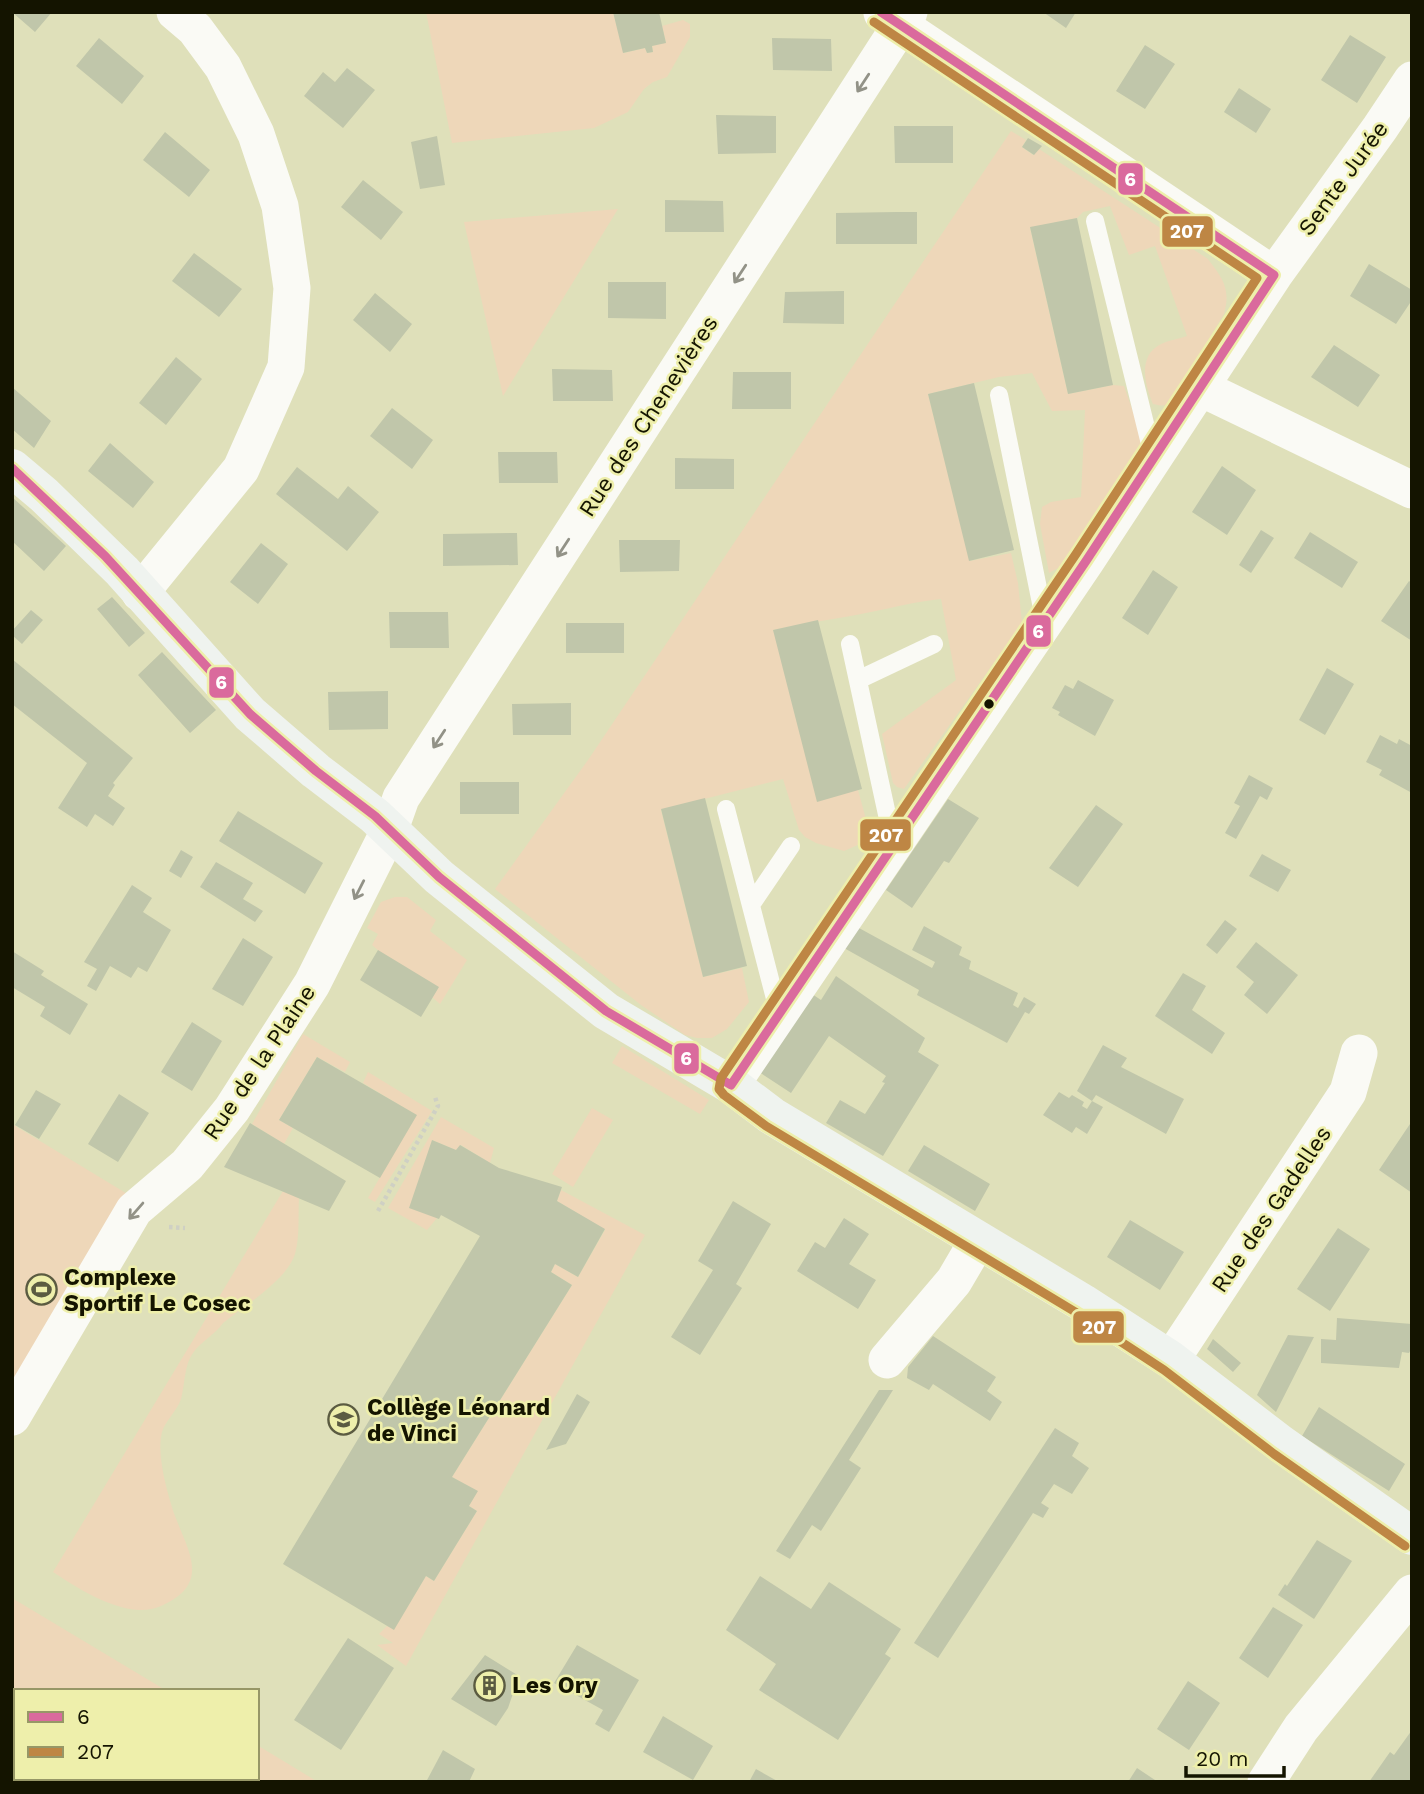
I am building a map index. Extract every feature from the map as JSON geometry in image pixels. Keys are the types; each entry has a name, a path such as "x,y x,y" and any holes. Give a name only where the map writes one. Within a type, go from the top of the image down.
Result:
{"street":[{"path":"139,593 241,469 286,367 292,288 280,206 256,134 223,67 195,29 175,12"},
{"path":"897,17 1274,275"},
{"name":"Rue des Chenevières","path":"390,830 401,798 897,17"},
{"name":"Sente Jurée","path":"731,1085 1153,460 1274,275 1412,80"},
{"path":"1200,388 1412,490"},
{"path":"12,468 44,495 109,559 250,714 390,830 439,877 606,1011 731,1085 772,1116 1083,1303 1171,1360 1282,1444 1412,1536"},
{"name":"Rue de la Plaine","path":"12,1417 134,1210 187,1165 232,1109 312,984 390,830"},
{"name":"Rue des Gadelles","path":"1171,1360 1348,1092 1359,1053"},
{"path":"887,1360 954,1281 978,1240"},
{"path":"1266,1782 1301,1728 1412,1593"}],"lane":[{"path":"1095,220 1153,460"},
{"path":"999,395 1045,621"},
{"path":"850,644 894,846"},
{"path":"858,680 934,644"},
{"path":"726,809 779,1014"},
{"path":"751,905 791,846"}],"path":[{"path":"378,1212 438,1106 435,1097"},
{"path":"169,1227 185,1228"}],"shaded area":[{"path":"426,12 613,12 624,53 645,48 647,53 653,52 652,46 666,42 662,26 683,20 690,24 690,37 667,77 644,89 628,112 594,128 452,143"},
{"path":"1011,131 1026,140 1022,147 1033,155 1039,149 1208,259 1226,291 1224,314 1171,401 1163,406 1153,404 1145,371 1148,356 1161,344 1187,336 1155,246 1129,255 1110,206 1083,212 1077,218 1030,228 1068,394 1113,385 1124,386 1145,446 1062,566 1049,573 1040,524 1042,507 1051,502 1081,497 1085,410 1052,411 1032,373 999,377 928,394 970,561 1011,553 1018,583 1022,623 904,789 893,783 882,734 956,680 941,599 773,630 858,790 869,840 844,851 805,837 799,830 783,779 661,810 703,977 742,968 749,1002 727,1029 712,1038 685,1035 641,1005 495,889 588,760"},
{"path":"618,209 503,396 464,222"},
{"path":"395,897 407,897 436,920 430,931 467,960 440,1004 372,945 378,934 367,928 381,902"},
{"path":"303,1034 350,1062 345,1072 317,1057 279,1120 293,1128 284,1144 252,1124"},
{"path":"622,1046 709,1100 700,1114 612,1063"},
{"path":"368,1072 432,1111 375,1202 368,1198 416,1115 363,1083"},
{"path":"592,1108 613,1120 573,1187 552,1174"},
{"path":"441,1117 494,1148 490,1163 461,1145 456,1150 432,1140 437,1218 427,1230 388,1208"},
{"name":"Complexe Sportif Le Cosec","path":"12,1124 129,1195 12,1384"},
{"path":"561,1190 645,1235 406,1666 377,1645 393,1643 379,1634 387,1626 394,1629 426,1576 434,1581 477,1511 469,1506 477,1491 452,1477 572,1285 551,1272 555,1264 578,1277 605,1230 557,1201"},
{"path":"283,1191 299,1198 298,1240 290,1264 274,1283 223,1323 193,1353 186,1369 181,1399 162,1432 164,1475 175,1516 190,1555 191,1578 177,1597 148,1610 119,1607 90,1595 53,1572"},
{"path":"12,1598 164,1689 14,1689 14,1780 259,1780 259,1746 318,1782 12,1782"}],"building":[{"path":"12,12 52,12 35,32"},
{"path":"613,12 659,12 666,43 652,46 653,52 647,53 645,48 623,53"},
{"path":"1043,12 1076,12 1066,28"},
{"path":"1350,35 1386,57 1357,103 1321,80"},
{"path":"99,38 144,76 122,104 76,66"},
{"path":"772,38 831,39 832,71 773,70"},
{"path":"1145,45 1175,64 1145,109 1116,91"},
{"path":"347,68 375,90 343,128 304,96 323,72 335,82"},
{"path":"1239,88 1271,109 1256,133 1224,112"},
{"path":"716,115 776,116 776,153 718,154"},
{"path":"894,126 953,126 953,163 895,163"},
{"path":"165,132 210,170 189,197 143,160"},
{"path":"437,136 445,185 420,189 411,142"},
{"path":"1028,138 1042,146 1034,155 1022,147"},
{"path":"363,180 403,212 381,240 341,207"},
{"path":"665,200 723,201 724,232 665,232"},
{"path":"917,212 917,244 836,244 836,213"},
{"path":"1077,218 1113,385 1068,394 1030,227"},
{"path":"194,253 242,289 219,317 172,281"},
{"path":"1369,264 1412,290 1412,300 1396,324 1350,296"},
{"path":"608,282 666,282 666,319 608,318"},
{"path":"844,291 844,324 783,323 785,292"},
{"path":"375,293 412,324 390,352 353,320"},
{"path":"1334,345 1380,375 1358,407 1311,377"},
{"path":"176,357 202,379 166,425 139,403"},
{"path":"552,369 612,370 613,401 553,401"},
{"path":"733,372 791,372 791,409 732,409"},
{"path":"974,383 1014,550 969,561 928,394"},
{"path":"12,387 51,421 34,448 12,429"},
{"path":"392,408 433,440 412,469 370,436"},
{"path":"110,443 154,482 133,508 88,471"},
{"path":"498,452 557,452 558,483 499,483"},
{"path":"675,458 734,459 734,489 675,489"},
{"path":"1222,466 1256,490 1227,535 1192,512"},
{"path":"297,467 338,499 348,486 379,512 347,551 276,494"},
{"path":"12,497 66,546 44,571 12,541"},
{"path":"1261,530 1274,538 1251,573 1239,565"},
{"path":"1310,532 1358,562 1342,588 1294,558"},
{"path":"517,533 518,565 443,566 443,534"},
{"path":"619,540 680,540 679,571 620,572"},
{"path":"261,543 288,564 258,604 230,582"},
{"path":"1153,570 1178,587 1148,635 1122,618"},
{"path":"1409,581 1412,583 1412,641 1381,621"},
{"path":"112,597 145,633 129,647 97,609"},
{"path":"31,610 43,620 22,644 12,635 12,631"},
{"path":"389,612 448,612 449,648 390,648"},
{"path":"818,620 862,789 817,802 773,630"},
{"path":"566,623 624,623 624,653 566,653"},
{"path":"162,652 216,710 190,733 138,675"},
{"path":"12,659 133,758 113,783 115,785 108,796 125,808 113,826 95,814 87,827 58,808 87,763 12,704"},
{"path":"1327,668 1354,684 1325,735 1299,720"},
{"path":"1078,680 1114,700 1095,736 1058,715 1060,712 1052,708 1065,685 1073,689"},
{"path":"388,691 388,729 329,730 328,692"},
{"path":"571,703 571,735 513,735 512,704"},
{"path":"1380,735 1397,744 1399,739 1412,746 1412,793 1379,775 1382,770 1366,762"},
{"path":"1249,775 1273,788 1267,800 1260,796 1236,839 1225,833 1240,806 1234,803"},
{"path":"460,782 519,782 519,814 460,814"},
{"path":"705,798 747,966 703,977 661,809"},
{"path":"948,799 979,818 949,863 944,861 912,908 886,890"},
{"path":"1096,805 1123,824 1078,887 1049,868"},
{"path":"238,811 323,863 305,894 219,841"},
{"path":"181,850 193,857 181,878 169,871"},
{"path":"1262,854 1291,870 1278,892 1249,876"},
{"path":"216,862 253,883 243,899 263,911 255,922 200,887"},
{"path":"132,885 152,898 143,912 171,930 147,972 138,967 131,978 110,966 96,991 87,986 97,969 84,962"},
{"path":"1225,920 1237,929 1217,954 1206,945"},
{"path":"924,926 962,947 959,955 971,961 969,969 1018,993 1013,1005 1018,1008 1024,997 1036,1004 1029,1014 1025,1012 1007,1043 917,995 919,990 844,948 859,928 932,968 935,962 912,950"},
{"path":"243,938 273,957 243,1006 212,989"},
{"path":"1256,942 1298,975 1267,1014 1244,995 1254,982 1236,967"},
{"path":"378,950 439,987 421,1017 360,980"},
{"path":"12,951 44,971 41,975 88,1004 70,1035 40,1016 45,1007 12,987"},
{"path":"1183,973 1206,986 1192,1010 1225,1033 1212,1054 1155,1016"},
{"path":"836,976 925,1038 918,1052 939,1065 883,1156 826,1123 840,1100 865,1114 885,1083 882,1082 886,1076 829,1036 791,1093 759,1072 812,994 821,1000"},
{"path":"192,1022 222,1041 192,1091 161,1072"},
{"path":"1103,1045 1127,1058 1121,1067 1184,1099 1166,1134 1096,1095 1092,1101 1077,1091"},
{"path":"317,1057 417,1115 380,1178 279,1120"},
{"path":"36,1090 61,1104 39,1139 15,1125"},
{"path":"1059,1092 1084,1102 1082,1106 1087,1109 1092,1101 1103,1107 1087,1134 1076,1127 1072,1133 1043,1115"},
{"path":"119,1094 149,1113 118,1162 88,1144"},
{"path":"1412,1121 1412,1193 1379,1170"},
{"path":"250,1123 346,1181 329,1211 224,1167"},
{"path":"432,1140 456,1150 460,1145 499,1168 562,1187 557,1201 605,1229 578,1277 555,1264 551,1272 572,1285 452,1477 478,1491 469,1506 477,1511 434,1581 426,1576 394,1630 283,1564 480,1236 441,1215 439,1219 409,1208"},
{"path":"924,1145 990,1184 975,1211 908,1171"},
{"path":"733,1201 771,1224 736,1284 742,1288 700,1355 671,1337 713,1270 698,1261"},
{"path":"844,1218 869,1234 849,1264 876,1280 858,1309 797,1271 815,1242 825,1248"},
{"path":"1130,1220 1184,1252 1160,1290 1107,1257"},
{"path":"1338,1228 1370,1249 1330,1311 1297,1289"},
{"path":"1337,1318 1412,1324 1412,1347 1409,1353 1402,1352 1399,1368 1321,1363 1321,1339 1336,1340"},
{"path":"1288,1335 1314,1337 1276,1412 1257,1395"},
{"path":"933,1336 996,1377 987,1391 1002,1402 990,1421 933,1384 929,1390 907,1378 908,1367"},
{"path":"1213,1339 1241,1363 1233,1372 1207,1349"},
{"path":"879,1390 893,1390 849,1460 861,1468 821,1531 812,1525 790,1559 776,1551"},
{"path":"577,1394 590,1402 566,1444 546,1450"},
{"path":"1319,1407 1405,1464 1389,1491 1302,1436"},
{"path":"1055,1428 1079,1443 1072,1456 1089,1468 1072,1494 1054,1484 1041,1503 1049,1508 1043,1518 1033,1513 938,1658 914,1643"},
{"path":"1317,1540 1352,1561 1314,1619 1278,1595 1285,1584 1287,1586"},
{"path":"760,1576 811,1609 829,1582 901,1629 885,1654 891,1658 838,1740 759,1690 776,1664 726,1630"},
{"path":"1273,1607 1303,1625 1268,1678 1239,1658"},
{"path":"348,1638 394,1668 341,1750 294,1720"},
{"path":"577,1645 639,1680 609,1732 595,1724 603,1710 554,1683"},
{"name":"Les Ory","path":"485,1655 519,1676 508,1708 496,1726 451,1699"},
{"path":"1188,1681 1220,1703 1189,1750 1157,1729"},
{"path":"663,1716 713,1746 693,1780 643,1752"},
{"path":"1412,1730 1412,1782 1369,1782 1390,1752 1394,1755"},
{"path":"443,1750 475,1769 469,1782 426,1782"},
{"path":"1137,1768 1158,1782 1128,1782"},
{"path":"756,1769 779,1782 749,1782"}],"transit line":[{"name":"6","path":"12,468 105,556 250,714 316,771 375,816 439,877 606,1011 731,1085 1086,561 1274,275 881,12"},
{"name":"207","path":"874,22 1257,278 1076,554 721,1078 719,1089 766,1126 1077,1313 1164,1370 1274,1454 1405,1546"}],"place":[{"name":"Complexe Sportif Le Cosec","path":"41,1290"},
{"name":"Collège Léonard de Vinci","path":"344,1420"},
{"name":"Les Ory","path":"489,1685"}]}
